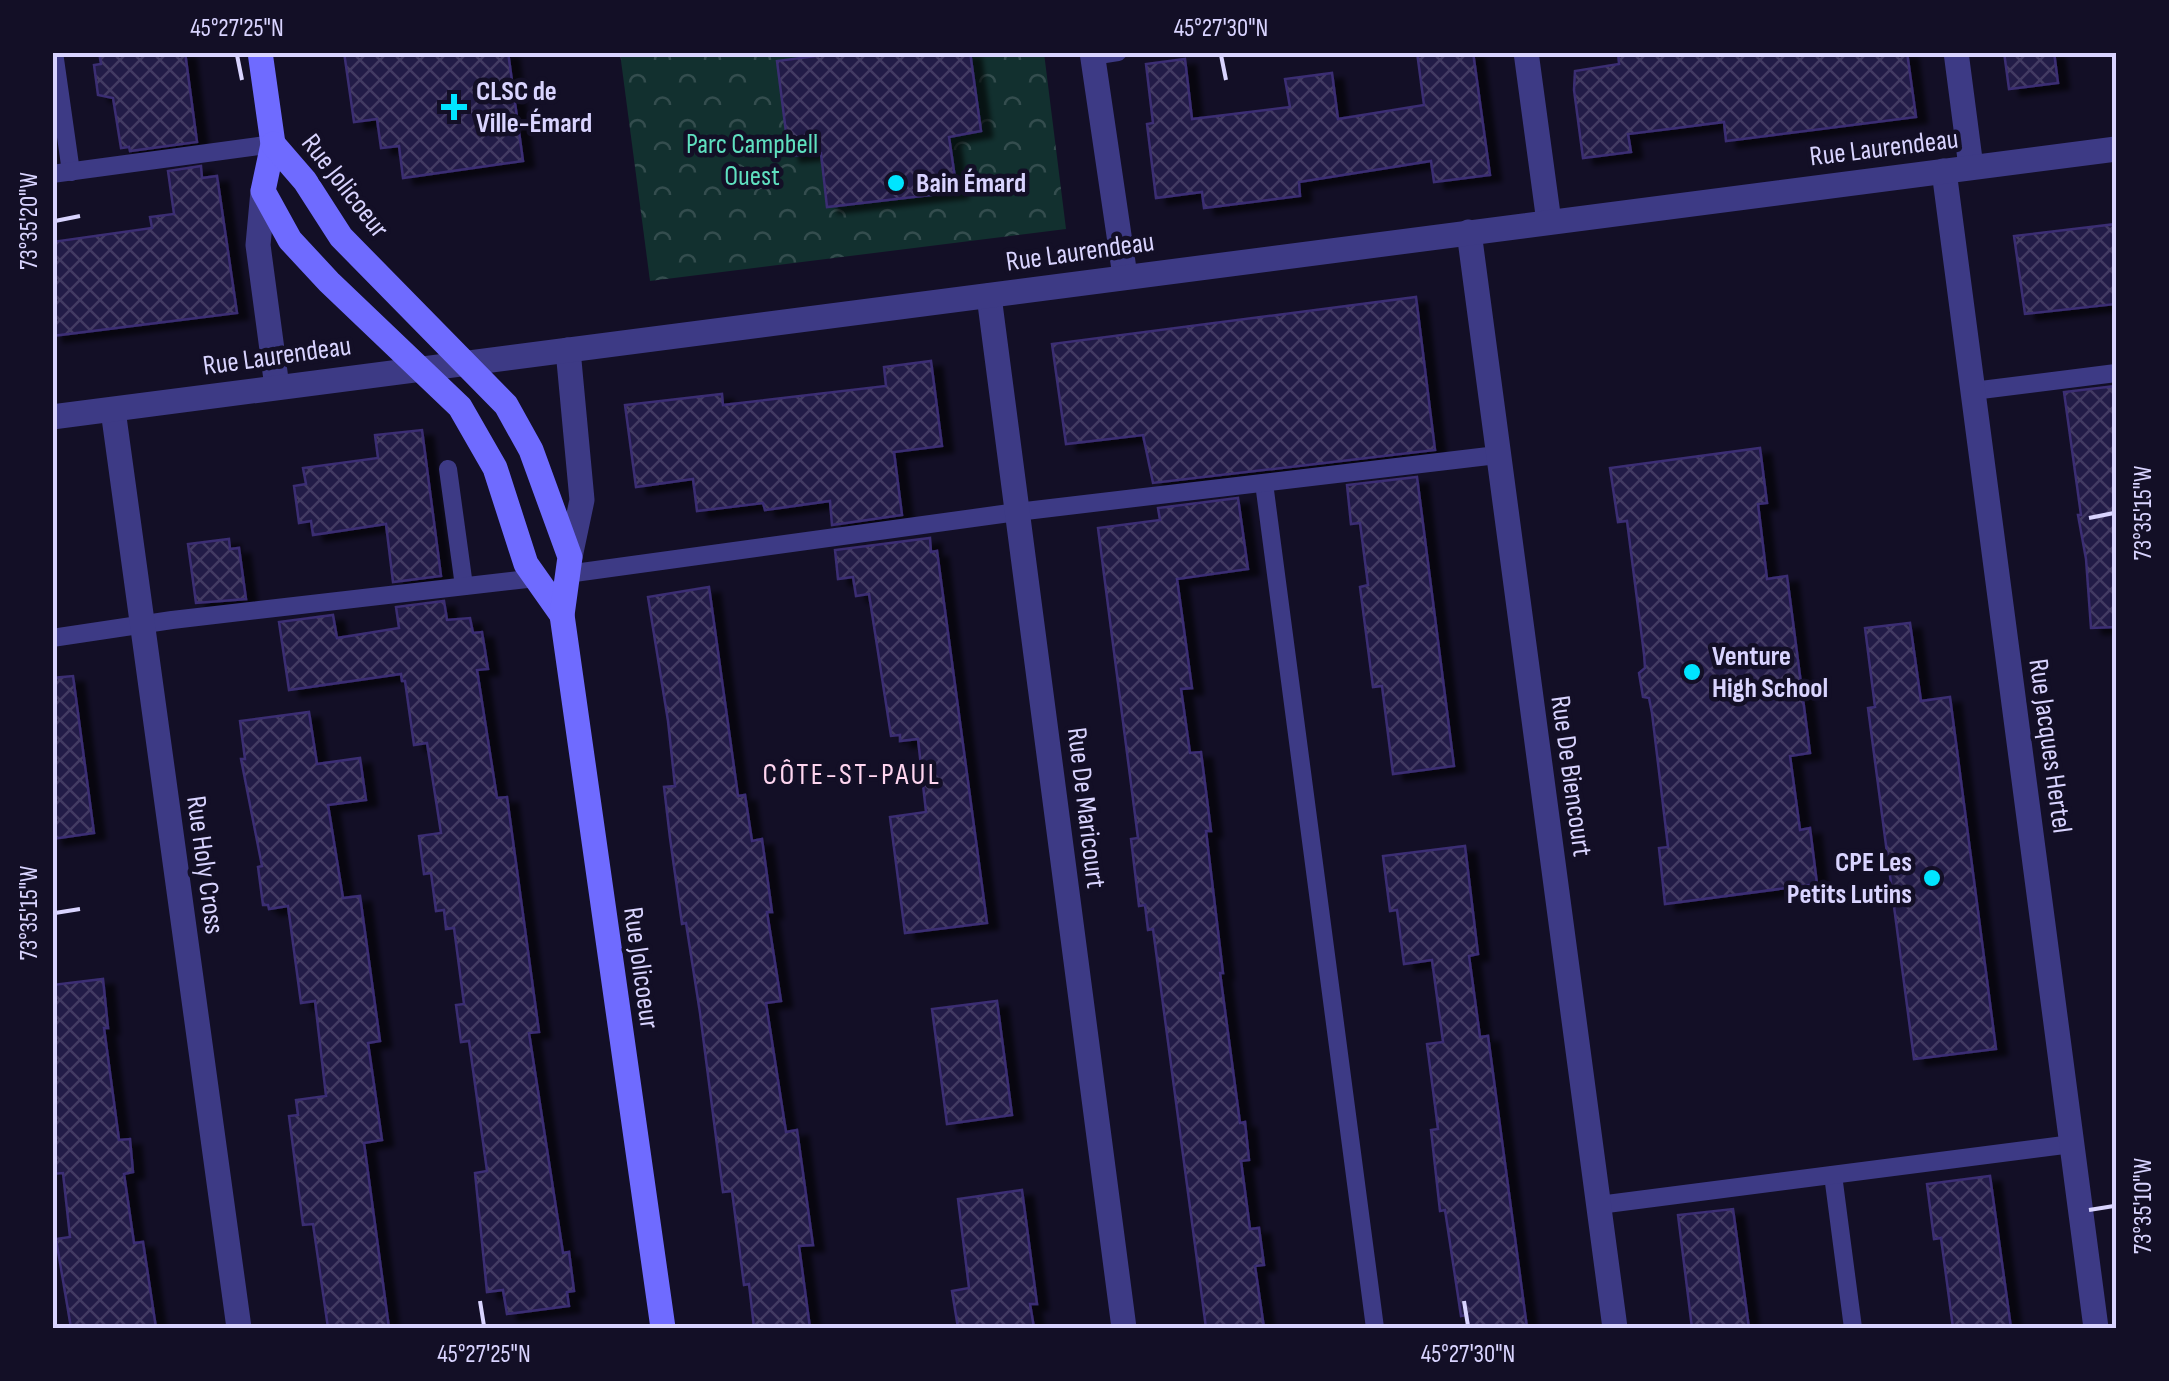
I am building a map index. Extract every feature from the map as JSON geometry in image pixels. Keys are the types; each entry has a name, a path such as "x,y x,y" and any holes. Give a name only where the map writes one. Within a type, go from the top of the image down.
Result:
{"street":[{"name":"Rue Jolicoeur","path":"260,52 273,144 263,190 258,245 278,386"},
{"path":"1526,52 1549,222"},
{"path":"1956,52 1971,167"},
{"path":"1101,54 1124,276"},
{"name":"Rue Jolicoeur","path":"273,144 305,181 341,236 506,405 538,466 569,565"},
{"name":"Rue Laurendeau","path":"52,417 2116,149"},
{"name":"Rue Jacques Hertel","path":"1944,171 2096,1328"},
{"name":"Rue Jolicoeur","path":"263,190 290,240 460,408 495,468 526,564 562,615"},
{"name":"Rue De Biencourt","path":"1469,232 1615,1328"},
{"name":"Rue De Maricourt","path":"990,296 1124,1328"},
{"name":"Rue Jolicoeur","path":"568,350 582,500 562,615 663,1328"},
{"name":"Rue Holy Cross","path":"113,410 239,1328"}],"lane":[{"path":"54,52 62,173 273,144"},
{"path":"1973,391 2116,372"},
{"path":"569,565 1496,455"},
{"path":"448,469 464,586"},
{"path":"1264,483 1374,1328"},
{"path":"52,638 536,578"},
{"path":"1599,1205 2072,1144"},
{"path":"1833,1175 1853,1328"}],"green space":[{"name":"Parc Campbell Ouest","path":"620,53 1044,53 1066,229 650,281"}],"building":[{"path":"99,52 185,52 197,142 130,151 129,147 121,148 113,98 98,95 94,65 101,64"},
{"path":"344,52 508,52 523,161 403,178 399,146 381,148 377,119 354,122"},
{"name":"Bain Émard","path":"847,52 970,52 981,131 949,137 957,192 827,207 821,153 789,156 777,61"},
{"path":"1417,52 1473,52 1490,175 1434,182 1431,161 1299,182 1300,196 1204,208 1202,192 1156,198 1147,124 1153,123 1146,64 1185,59 1192,119 1290,107 1285,79 1332,73 1338,119 1424,105"},
{"path":"1618,52 1907,52 1916,117 1726,141 1724,122 1628,134 1631,152 1583,158 1575,71 1619,64"},
{"path":"2004,52 2054,52 2058,83 2009,89"},
{"path":"201,166 202,178 217,176 237,313 52,336 52,242 152,228 150,217 174,214 168,171"},
{"path":"2116,224 2116,304 2025,314 2014,236"},
{"path":"1416,297 1435,450 1153,483 1143,435 1066,444 1052,344"},
{"path":"931,361 942,446 894,452 902,515 832,525 830,501 765,510 763,503 697,511 693,479 636,487 625,405 722,394 723,405 886,386 884,367"},
{"path":"2116,386 2116,627 2091,628 2064,392"},
{"path":"422,430 441,576 393,582 386,524 313,535 311,521 299,523 294,486 306,484 303,468 378,458 375,435"},
{"path":"1760,448 1767,503 1758,504 1767,579 1787,576 1810,753 1790,756 1800,830 1810,828 1817,884 1665,904 1659,848 1668,847 1652,713 1649,698 1643,697 1639,673 1645,668 1644,654 1627,521 1618,522 1610,468"},
{"path":"1417,477 1454,766 1393,774 1382,686 1373,687 1360,587 1368,585 1360,523 1351,524 1347,485"},
{"path":"1238,498 1248,569 1177,579 1192,688 1181,689 1190,753 1201,752 1211,831 1206,831 1220,973 1240,1123 1245,1122 1249,1160 1241,1161 1250,1229 1259,1228 1264,1265 1255,1266 1264,1328 1206,1328 1153,929 1148,930 1145,905 1139,906 1131,839 1138,838 1098,528 1160,520 1158,508"},
{"path":"930,538 931,552 937,551 987,923 905,933 890,817 926,812 918,739 900,741 900,735 891,736 869,594 856,596 853,577 838,579 835,550"},
{"path":"229,539 230,549 239,548 246,599 196,603 188,544"},
{"path":"709,587 738,796 745,795 752,841 762,839 772,912 767,912 781,1001 766,1003 786,1132 797,1130 813,1245 799,1246 810,1328 754,1328 749,1284 744,1285 732,1191 723,1192 700,1013 670,838 664,787 675,786 648,597"},
{"path":"444,601 447,620 470,618 473,633 482,632 488,669 477,670 497,798 507,797 539,1032 529,1033 563,1253 569,1252 574,1291 567,1292 569,1306 507,1314 503,1290 487,1292 475,1173 487,1171 469,1041 461,1042 456,1005 464,1004 454,928 446,929 444,910 436,911 431,873 424,874 419,836 441,833 427,743 414,745 405,681 401,674 289,690 279,622 333,615 337,638 399,628 396,607"},
{"name":"CPE Les Petits Lutins","path":"1910,623 1921,701 1950,697 1996,1049 1914,1059 1868,708 1875,707 1865,628"},
{"path":"73,676 94,833 52,839 52,678"},
{"path":"309,712 317,764 360,758 366,800 328,805 343,898 360,896 380,1041 368,1043 382,1140 364,1143 389,1328 328,1328 313,1224 303,1225 289,1116 298,1115 296,1100 326,1096 315,1001 301,1003 288,906 269,909 263,905 258,867 262,866 241,759 245,759 240,721"},
{"path":"1465,846 1478,954 1469,956 1480,1037 1488,1036 1527,1328 1469,1328 1467,1315 1461,1316 1445,1210 1440,1211 1431,1130 1438,1129 1427,1044 1443,1042 1432,960 1404,964 1397,910 1390,911 1383,856"},
{"path":"103,979 108,1028 104,1028 119,1140 130,1139 133,1172 124,1174 134,1243 143,1242 156,1328 71,1328 56,1239 70,1237 63,1173 52,1174 52,985"},
{"path":"997,1001 1012,1115 947,1124 932,1009"},
{"path":"1990,1176 2011,1328 1953,1328 1941,1238 1934,1239 1927,1184"},
{"path":"1022,1190 1037,1304 1030,1304 1034,1328 958,1328 952,1291 969,1288 958,1199"},
{"path":"1733,1209 1749,1328 1692,1328 1678,1215"}],"place":[{"name":"CLSC de Ville-Émard","path":"454,107"},
{"name":"Bain Émard","path":"896,183"},
{"name":"Venture High School","path":"1692,672"},
{"name":"CPE Les Petits Lutins","path":"1932,878"}],"district":[{"name":"CÔTE-ST-PAUL","path":"852,775"}]}
